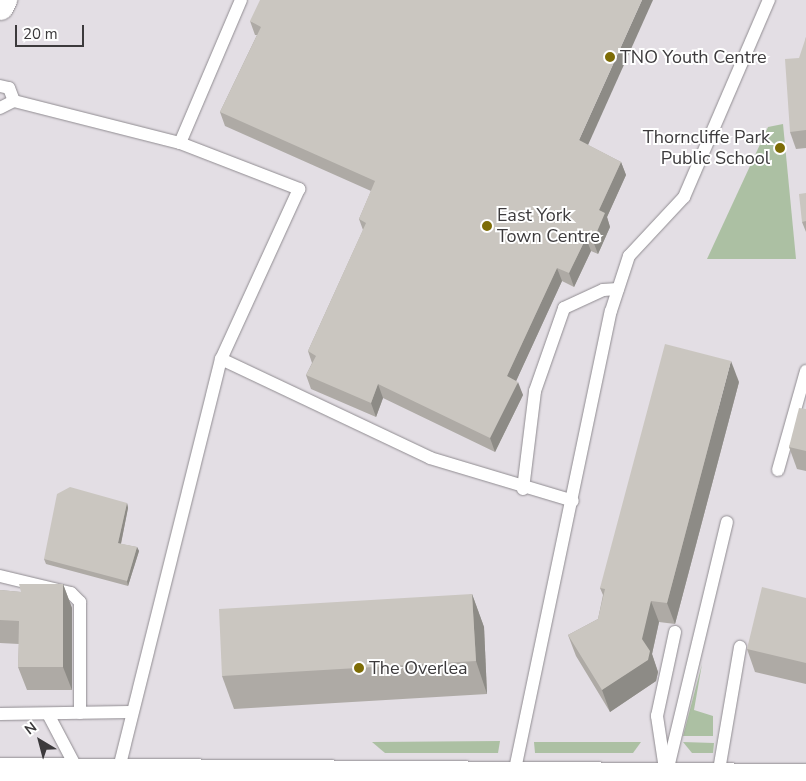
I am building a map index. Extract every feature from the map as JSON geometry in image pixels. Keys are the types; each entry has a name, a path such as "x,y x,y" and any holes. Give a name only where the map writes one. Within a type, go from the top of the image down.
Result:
{"street":[{"path":"0,6 3,0"},
{"path":"0,772 118,771 176,776 514,774 806,778"}],"lane":[{"path":"180,143 241,0"},
{"path":"514,774 618,289 629,256 684,197 769,0"},
{"path":"0,86 9,88 14,101"},
{"path":"0,108 14,101 180,143 299,189 221,359 130,712 118,771"},
{"path":"523,489 535,391 564,308 603,290 618,289"},
{"path":"221,359 430,458 523,489 573,501"},
{"path":"778,470 800,413 806,372"},
{"path":"666,776 727,522"},
{"path":"0,576 71,593 80,602 80,713"},
{"path":"666,776 656,716 675,632"},
{"path":"715,778 740,647"},
{"path":"0,714 130,712"},
{"path":"48,714 78,771"}],"green space":[{"path":"783,124 796,259 707,259 768,127"},
{"path":"702,664 694,710 713,716 713,736 683,736"},
{"path":"500,741 498,753 385,753 372,742"},
{"path":"534,742 641,742 633,753 535,753"},
{"path":"683,742 714,743 713,753 692,753"}],"building":[{"name":"East York Town Centre","path":"260,0 642,0 579,140 621,162 599,210 605,213 593,241 586,238 569,273 557,268 507,376 518,382 490,438 378,384 371,403 306,375 316,356 308,351 366,223 359,219 375,181 220,112 261,27 250,21"},
{"path":"806,37 806,130 790,132 785,59 799,58"},
{"path":"806,193 806,221 802,222 799,194"},
{"path":"665,344 731,361 667,603 651,601 642,639 650,651 648,660 602,690 568,635 598,619 605,589 600,588"},
{"path":"799,408 806,409 806,451 789,447"},
{"path":"70,487 127,503 118,543 137,547 127,581 44,559 57,494"},
{"path":"19,584 63,584 63,667 18,667 19,621 0,620 0,590 21,592"},
{"path":"762,587 806,598 806,663 747,649"},
{"path":"472,594 476,661 222,676 219,609"}],"place":[{"name":"TNO Youth Centre","path":"610,57"},
{"name":"Thorncliffe Park Public School","path":"780,148"},
{"name":"East York Town Centre","path":"487,226"},
{"name":"The Overlea","path":"359,668"}]}
